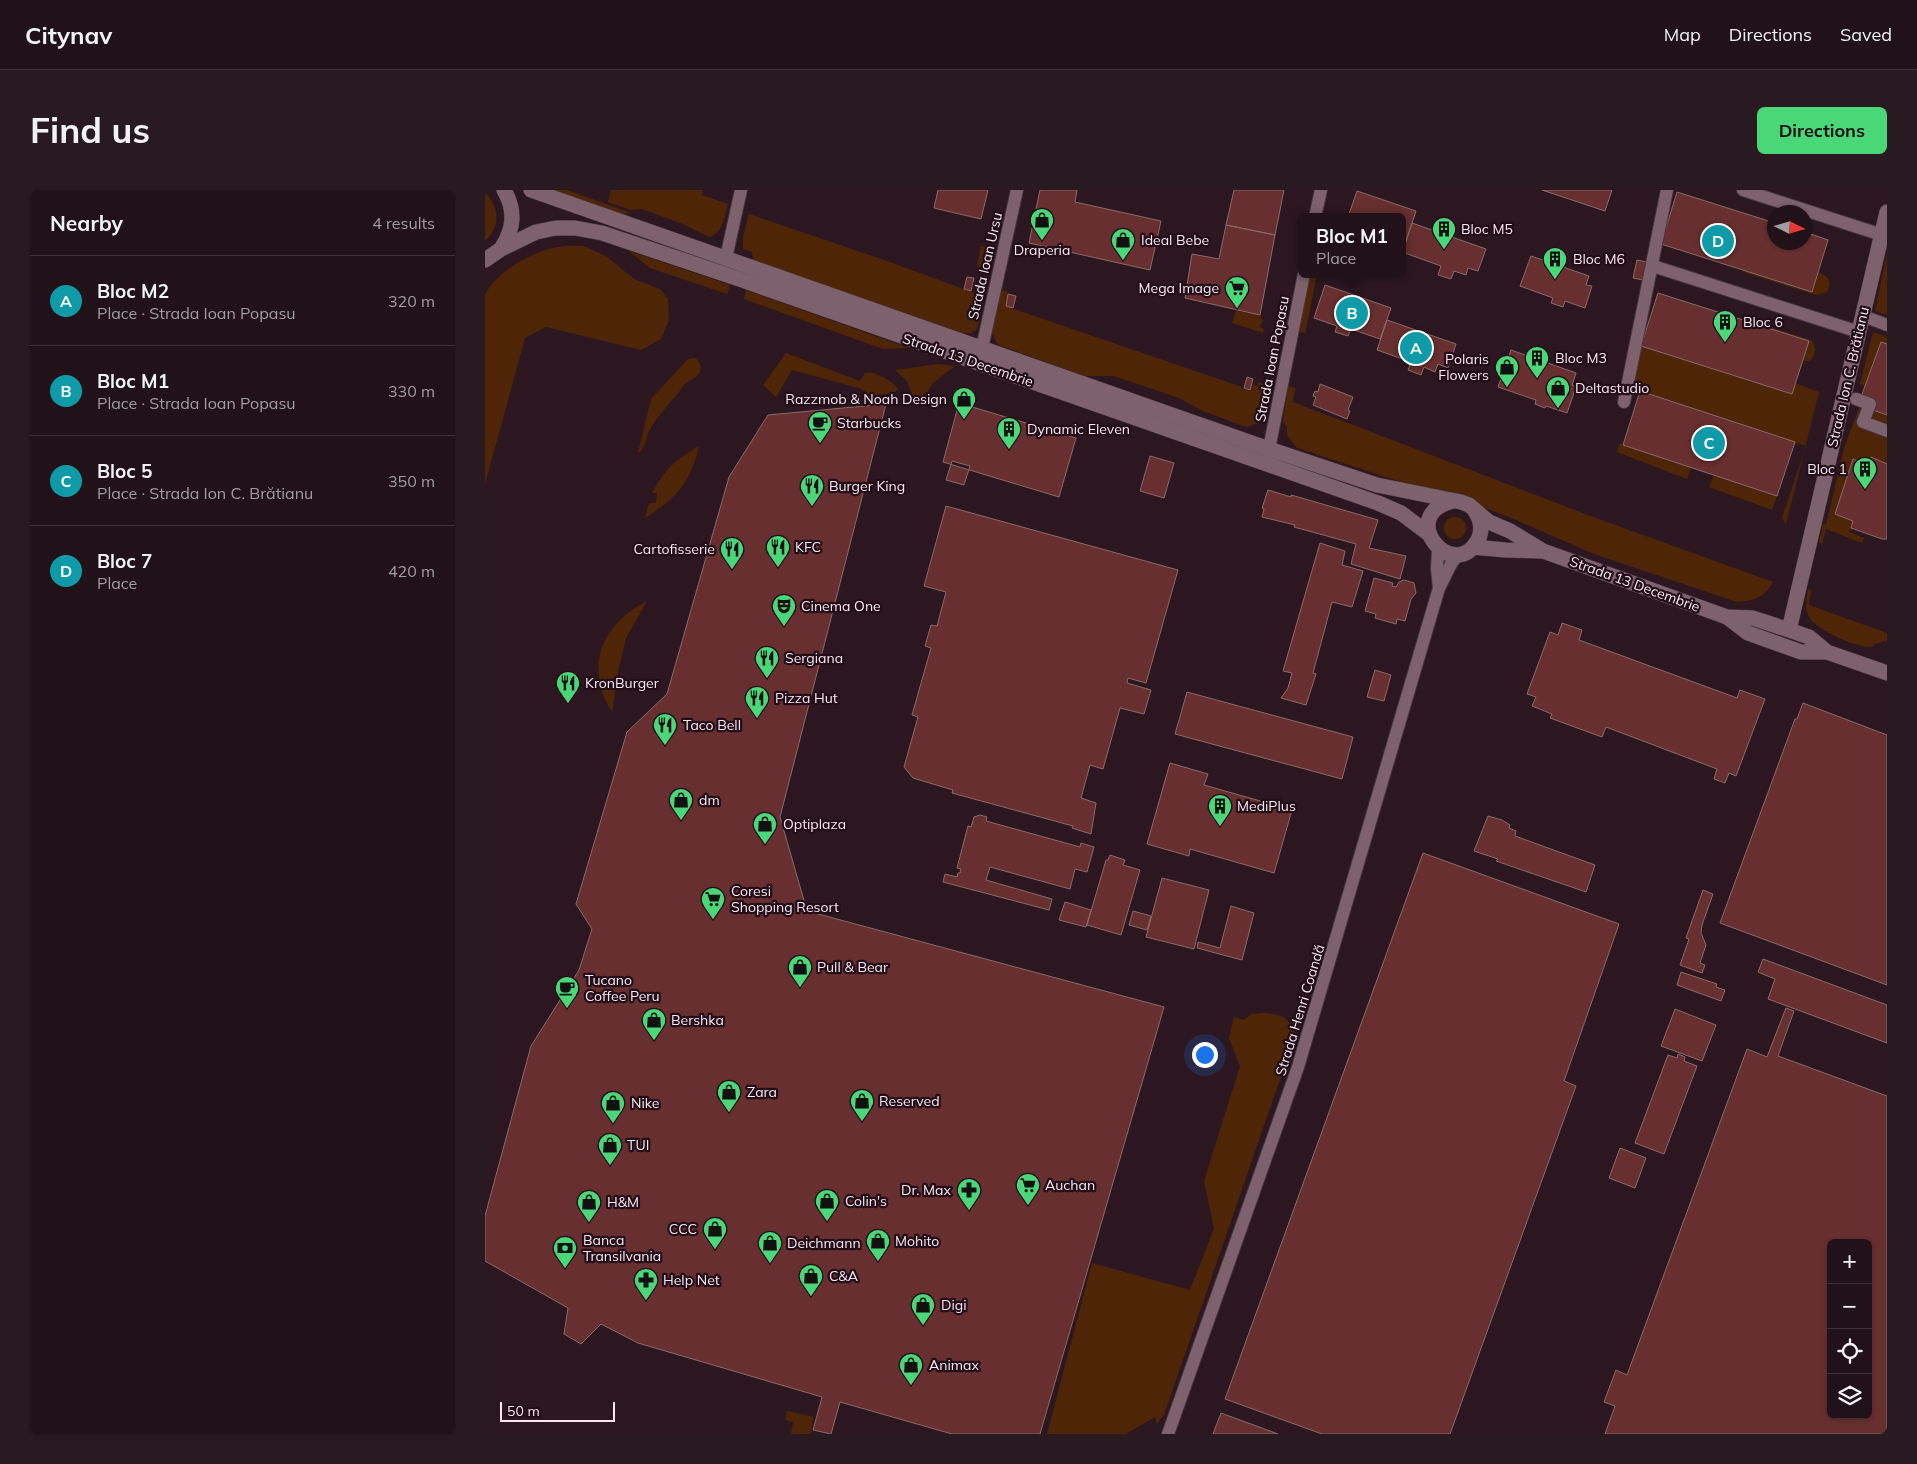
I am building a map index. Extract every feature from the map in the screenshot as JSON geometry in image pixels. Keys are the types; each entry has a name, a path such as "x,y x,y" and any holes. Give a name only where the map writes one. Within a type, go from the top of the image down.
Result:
{"main road":[{"name":"Strada 13 Decembrie","path":"490,258 508,238 512,224 512,211 504,190"},
{"name":"Strada 13 Decembrie","path":"531,190 1269,449 1377,485 1461,502 1489,522 1509,531 1543,551 1727,617 1753,618 1809,637 1827,652"},
{"name":"Strada Ion C. Brătianu","path":"1789,630 1885,223"},
{"name":"Strada 13 Decembrie","path":"490,258 536,232 556,228 575,228 602,233 742,280 1379,503 1401,513 1429,534 1432,542 1438,549"},
{"path":"1429,534 1428,526 1433,512 1445,503 1453,501"},
{"path":"1438,549 1451,554 1458,554 1473,547 1481,530 1479,518 1475,511"},
{"name":"Strada 13 Decembrie","path":"1473,547 1543,551"},
{"name":"Strada 13 Decembrie","path":"1727,617 1748,633 1801,652 1827,652 1887,673"}],"street":[{"path":"726,258 741,190"},
{"name":"Strada Ioan Ursu","path":"982,348 1017,190"},
{"path":"1316,213 1321,190"},
{"path":"1624,402 1667,190"},
{"path":"1743,190 1885,223"},
{"path":"1653,266 1859,332"},
{"name":"Strada Ioan Popasu","path":"1269,449 1303,278"},
{"path":"1863,316 1887,325"},
{"path":"1856,399 1870,404 1863,422 1887,430"},
{"name":"Strada Henri Coandă","path":"1438,549 1439,588"},
{"name":"Strada Henri Coandă","path":"1168,1434 1299,1067 1439,588 1458,554"}],"shaded area":[{"path":"553,190 567,190 631,213 621,214"},
{"path":"611,190 703,190 702,195 728,204 721,228 709,237 683,224 642,209 631,210 608,202"},
{"path":"485,192 493,204 496,223 494,230 485,241"},
{"path":"749,214 977,294 980,282 986,284 987,288 977,329 972,333 963,333 754,261 752,252 743,249 743,237"},
{"path":"562,246 583,246 606,256 634,279 660,289 668,299 669,320 661,339 641,350 546,327 525,338 485,484 485,295 490,286 506,270 528,257"},
{"path":"981,246 994,250 992,265 988,269 977,266"},
{"path":"629,251 730,285 727,294 650,268"},
{"path":"1887,253 1887,315 1875,311"},
{"path":"1744,270 1812,292 1818,272 1829,280 1829,286 1826,293 1816,295 1743,272"},
{"path":"1309,278 1316,278 1305,334 1299,331"},
{"path":"746,290 909,348 883,349 744,299"},
{"path":"1003,290 1008,292 1005,306 1242,387 1242,389 1250,391 1253,384 1258,386 1259,382 1268,387 1263,417 1259,423 1246,427 1203,411 1179,398 1114,376 1085,376 999,345 995,340 992,327 999,293"},
{"path":"1236,310 1260,315 1263,321 1259,327 1264,329 1263,333 1232,323"},
{"path":"1741,318 1811,340 1815,348 1813,357 1809,361 1805,361"},
{"path":"1873,332 1887,337 1887,344 1881,342 1865,386 1860,384"},
{"path":"1641,346 1791,394 1795,383 1819,392 1806,446 1629,387"},
{"path":"786,353 860,381 865,373 878,375 887,379 898,389 893,393 869,396 862,389 792,370 776,397 763,385"},
{"path":"696,358 700,363 700,372 695,378 684,385 657,419 638,453 651,399 688,359"},
{"path":"937,364 955,366 933,383 923,399 914,400 907,381 895,370"},
{"path":"1288,386 1295,388 1293,402 1585,514 1773,582 1763,595 1749,601 1737,602 1594,554 1507,516 1438,491 1395,480 1297,448 1287,435 1287,427 1283,422"},
{"path":"1863,398 1874,410 1887,415 1887,464 1871,457 1867,465 1853,460 1836,514 1853,521 1849,532 1864,538 1862,543 1826,529 1822,544 1819,543 1823,524 1826,525 1844,448"},
{"path":"1620,443 1691,468 1687,479 1617,452"},
{"path":"699,446 691,470 681,488 666,503 645,518 649,503 656,503 657,493 652,493 666,471 683,456"},
{"path":"1804,452 1786,524 1782,518"},
{"path":"1714,475 1777,496 1772,510 1709,487"},
{"path":"1455,517 1463,520 1466,528 1463,536 1455,539 1447,536 1444,528 1447,520"},
{"path":"1808,589 1811,590 1809,605 1887,633 1887,642 1884,641 1869,647 1850,642 1820,628 1807,614"},
{"path":"647,601 626,638 618,671 612,712 599,679 599,663 602,648 608,635 618,622"},
{"path":"1266,1013 1284,1018 1290,1023 1296,1033 1164,1415 1157,1424 1155,1417 1126,1434 1047,1434 1092,1263 1190,1290 1214,1229 1204,1181 1240,1066 1229,1038 1234,1017 1244,1020 1251,1014"},
{"path":"787,1411 813,1417 811,1434 791,1434 793,1422 785,1420"}],"building":[{"path":"938,190 988,190 981,219 934,208"},
{"path":"1040,190 1077,190 1075,202 1161,221 1150,270 1029,243"},
{"path":"1234,190 1284,190 1275,235 1226,225"},
{"path":"1542,190 1612,190 1605,211"},
{"path":"1357,191 1416,211 1406,242 1406,213 1349,213"},
{"path":"1677,192 1767,220 1767,250 1812,250 1812,234 1828,240 1812,292 1661,244"},
{"name":"Bloc M5","path":"1412,223 1486,249 1478,271 1468,268 1466,275 1454,271 1451,279 1438,275 1441,266 1406,253 1406,240"},
{"path":"1226,225 1275,235 1260,315 1185,298 1192,254 1219,259"},
{"name":"Bloc M6","path":"1531,256 1589,276 1586,285 1592,286 1585,308 1565,301 1563,307 1551,303 1553,298 1520,286"},
{"path":"1637,260 1647,262 1643,280 1633,278"},
{"path":"967,277 974,278 971,291 964,289"},
{"path":"1325,285 1391,308 1380,339 1351,329 1348,336 1335,332 1337,326 1314,318"},
{"name":"Bloc 6","path":"1658,293 1809,341 1792,394 1641,346"},
{"path":"1008,294 1016,296 1013,308 1006,306"},
{"path":"1387,320 1456,344 1448,368 1438,364 1435,372 1424,367 1421,375 1408,370 1411,362 1377,350"},
{"path":"1881,342 1887,344 1887,415 1873,410 1876,403 1861,397"},
{"name":"Bloc M3","path":"1511,350 1576,373 1572,385 1576,387 1567,413 1546,406 1545,408 1535,404 1536,400 1498,387"},
{"path":"1247,377 1253,379 1250,390 1244,388"},
{"path":"1320,384 1353,397 1347,419 1313,405 1316,397 1313,396 1315,391 1318,392"},
{"path":"1640,391 1795,442 1777,496 1623,445"},
{"name":"Dynamic Eleven","path":"959,403 1076,438 1059,497 943,462"},
{"name":"Coresi Shopping Resort","path":"886,404 780,817 807,911 1164,1007 1040,1434 952,1434 840,1402 831,1434 813,1430 822,1397 638,1343 601,1324 581,1344 564,1334 568,1308 485,1261 485,1216 531,1046 579,970 592,929 576,904 627,732 667,694 729,477 768,415"},
{"path":"1150,456 1174,463 1164,498 1140,491"},
{"name":"Bloc 1","path":"1871,457 1887,464 1887,539 1851,528 1853,521 1835,514 1853,459 1867,465"},
{"path":"952,461 970,466 964,485 946,480"},
{"path":"1268,490 1378,520 1369,548 1406,556 1400,579 1351,564 1356,544 1262,517 1264,509 1262,508"},
{"path":"946,506 1178,570 1146,683 1128,678 1127,683 1151,690 1144,714 1120,708 1103,769 1090,765 1081,798 1096,803 1091,834 1072,828 1073,826 952,793 953,790 913,778 904,767 918,717 912,715 931,648 925,646 931,625 937,626 946,592 924,586"},
{"path":"1320,543 1345,551 1342,565 1363,571 1352,607 1332,602 1313,673 1316,674 1306,705 1281,698 1288,688 1292,673 1283,671"},
{"path":"1374,578 1393,583 1392,586 1396,587 1399,582 1404,580 1414,583 1416,593 1411,599 1405,621 1397,619 1396,624 1375,618 1376,614 1365,611"},
{"path":"1562,623 1582,630 1579,640 1737,698 1740,690 1765,699 1736,776 1729,773 1725,783 1714,779 1717,769 1606,727 1602,737 1550,718 1552,714 1532,706 1536,697 1527,694 1550,632 1558,635"},
{"path":"1375,670 1391,675 1384,701 1367,697"},
{"path":"1187,692 1353,737 1342,779 1175,734"},
{"path":"1803,703 1887,735 1887,985 1720,923 1795,719 1797,719"},
{"name":"MediPlus","path":"1170,763 1208,774 1204,785 1292,810 1274,873 1190,849 1189,856 1147,844"},
{"path":"980,815 987,817 986,821 1080,847 1081,843 1094,847 1087,872 1075,869 1070,889 990,867 986,880 1052,899 1049,910 943,882 945,874 957,877 958,873 960,873 961,869 957,868 968,826 971,827 974,817"},
{"path":"1488,816 1502,820 1510,825 1509,828 1516,831 1515,836 1595,865 1586,892 1496,861 1498,859 1474,851"},
{"path":"1423,853 1619,924 1564,1081 1576,1086 1450,1434 1322,1434 1225,1399"},
{"path":"1110,855 1125,860 1123,865 1140,870 1121,935 1087,925 1106,860 1108,860"},
{"path":"1162,878 1209,890 1194,949 1146,937"},
{"path":"1703,890 1713,894 1702,925 1701,933 1706,945 1700,963 1705,965 1702,973 1680,965 1689,939 1686,938"},
{"path":"1065,902 1091,910 1086,927 1059,920"},
{"path":"1231,906 1254,913 1242,960 1197,948 1198,942 1220,948"},
{"path":"1133,911 1151,916 1147,930 1129,925"},
{"path":"1763,959 1887,1005 1887,1043 1768,999 1775,979 1758,972"},
{"path":"1681,972 1717,984 1716,987 1725,990 1721,1001 1677,985"},
{"path":"1786,1008 1794,1011 1778,1056 1887,1096 1887,1434 1605,1434 1615,1406 1604,1402 1616,1370 1627,1375 1747,1049 1767,1057"},
{"path":"1675,1009 1716,1025 1702,1061 1661,1046"},
{"path":"1678,1054 1685,1057 1684,1061 1697,1066 1664,1154 1635,1143 1668,1055 1677,1058"},
{"path":"1620,1148 1646,1158 1635,1188 1609,1178"},
{"path":"1221,1413 1278,1434 1213,1434"}],"place":[{"name":"Draperia","path":"1042,241"},
{"name":"Bloc 7","path":"1718,241"},
{"name":"Bloc M5","path":"1444,250"},
{"name":"Ideal Bebe","path":"1123,261"},
{"name":"Bloc M6","path":"1555,280"},
{"name":"Mega Image","path":"1237,309"},
{"name":"Bloc M1","path":"1352,313"},
{"name":"Bloc 6","path":"1725,343"},
{"name":"Bloc M2","path":"1416,348"},
{"name":"Bloc M3","path":"1537,379"},
{"name":"Polaris Flowers","path":"1507,388"},
{"name":"Deltastudio","path":"1558,409"},
{"name":"Razzmob & Noah Design","path":"964,420"},
{"name":"Bloc 5","path":"1709,443"},
{"name":"Starbucks","path":"820,444"},
{"name":"Dynamic Eleven","path":"1009,450"},
{"name":"Bloc 1","path":"1865,490"},
{"name":"Burger King","path":"812,507"},
{"name":"KFC","path":"778,568"},
{"name":"Cartofisserie","path":"732,570"},
{"name":"Cinema One","path":"784,627"},
{"name":"Sergiana","path":"767,679"},
{"name":"KronBurger","path":"568,704"},
{"name":"Pizza Hut","path":"757,719"},
{"name":"Taco Bell","path":"665,746"},
{"name":"dm","path":"681,821"},
{"name":"MediPlus","path":"1220,827"},
{"name":"Optiplaza","path":"765,845"},
{"name":"Coresi Shopping Resort","path":"713,920"},
{"name":"Pull & Bear","path":"800,988"},
{"name":"Tucano Coffee Peru","path":"567,1009"},
{"name":"Bershka","path":"654,1041"},
{"name":"Zara","path":"729,1113"},
{"name":"Reserved","path":"862,1122"},
{"name":"Nike","path":"613,1124"},
{"name":"TUI","path":"610,1166"},
{"name":"Auchan","path":"1028,1206"},
{"name":"Dr. Max","path":"969,1211"},
{"name":"Colin's","path":"827,1222"},
{"name":"H&M","path":"589,1223"},
{"name":"CCC","path":"715,1250"},
{"name":"Mohito","path":"878,1262"},
{"name":"Deichmann","path":"770,1264"},
{"name":"Banca Transilvania","path":"565,1269"},
{"name":"C&A","path":"811,1297"},
{"name":"Help Net","path":"646,1301"},
{"name":"Digi","path":"923,1326"},
{"name":"Animax","path":"911,1386"}]}
